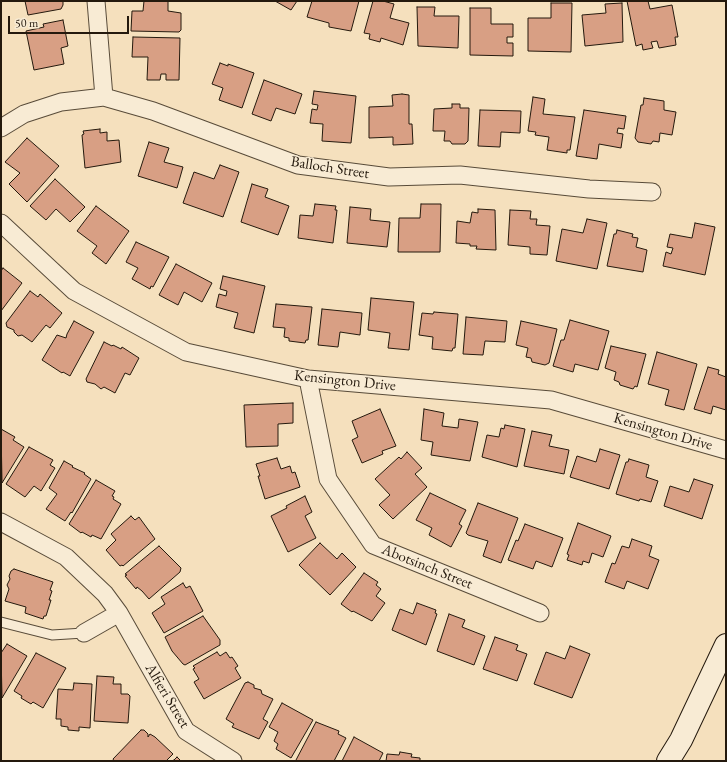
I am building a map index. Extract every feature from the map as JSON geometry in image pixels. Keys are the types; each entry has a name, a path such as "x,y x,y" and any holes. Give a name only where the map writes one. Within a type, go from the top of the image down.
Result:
{"main road":[{"path":"668,761 681,740 726,645"}],"street":[{"path":"96,1 104,97"},
{"name":"Balloch Street","path":"1,128 24,114 61,102 104,97 153,111 298,165 389,177 460,175 589,189 652,192"},
{"name":"Kensington Drive","path":"1,223 74,291 186,352 308,379 551,400 726,450"},
{"name":"Abotsinch Street","path":"308,379 328,479 373,545 540,613"},
{"name":"Alfieri Street","path":"1,522 66,557 106,594 119,613 186,731 234,761"},
{"path":"84,634 119,613"}],"lane":[{"path":"1,622 52,635 84,634"}],"building":[{"path":"25,1 63,1 63,5 61,9 28,15"},
{"path":"144,1 168,1 168,11 181,13 181,30 179,32 131,31 132,11 143,11"},
{"path":"275,1 297,1 291,10"},
{"path":"312,1 359,1 351,31 329,27 329,23 307,17"},
{"path":"373,1 383,1 394,4 390,18 409,23 403,45 381,38 380,42 369,39 370,34 364,33"},
{"path":"627,1 648,1 650,9 672,5 678,37 675,37 676,45 659,48 657,41 651,42 653,48 643,50 642,44 636,46"},
{"path":"551,3 572,3 571,52 528,51 528,18 551,18"},
{"path":"622,3 623,42 585,46 582,15 606,13 605,4"},
{"path":"417,7 435,7 434,16 459,16 458,48 418,46"},
{"path":"470,8 491,8 491,24 513,24 513,37 507,37 507,43 513,43 513,56 470,55"},
{"path":"63,20 68,46 61,48 64,64 34,70 26,31 44,27 43,24"},
{"path":"133,37 180,38 179,80 166,80 166,74 161,74 160,80 147,80 148,57 132,57"},
{"path":"220,63 228,66 228,64 254,73 242,108 219,100 223,88 212,84"},
{"path":"264,80 302,94 295,114 276,108 271,121 252,114"},
{"path":"314,91 356,96 351,143 322,141 323,124 310,123 312,109 317,110 318,105 312,104"},
{"path":"392,95 409,95 409,124 412,124 413,144 393,145 393,137 369,138 369,107 393,106"},
{"path":"533,97 545,99 543,114 575,117 570,150 567,150 567,153 547,150 549,137 535,135 536,132 528,131"},
{"path":"644,98 664,101 664,110 676,112 672,135 660,133 659,142 653,141 651,144 638,142 635,138 641,105 643,105"},
{"path":"452,104 460,104 460,108 469,108 468,141 465,144 452,144 450,141 444,141 445,131 433,131 434,109 452,108"},
{"path":"480,110 521,111 520,133 501,132 500,147 478,146"},
{"path":"584,110 626,116 624,129 618,128 617,133 623,134 621,148 599,144 597,159 576,156"},
{"path":"100,129 100,133 107,132 107,141 119,140 121,162 85,168 82,135 84,134 83,131"},
{"path":"27,138 59,166 27,202 9,184 20,173 5,162"},
{"path":"149,142 169,148 164,162 183,167 177,188 138,176"},
{"path":"220,165 239,172 223,217 183,203 194,172 214,179"},
{"path":"55,179 85,207 70,222 56,209 46,220 30,206"},
{"path":"252,184 268,189 265,197 289,206 278,235 241,222"},
{"path":"315,204 336,206 335,210 337,210 333,243 298,238 300,215 313,216"},
{"path":"421,204 441,204 440,252 398,252 399,218 420,218"},
{"path":"96,206 129,231 106,264 92,253 97,246 77,231"},
{"path":"350,207 371,209 370,220 390,222 387,247 347,243"},
{"path":"478,209 495,210 496,250 476,249 477,246 456,243 457,221 470,223 472,212 478,213"},
{"path":"510,210 531,211 530,219 537,219 536,225 550,226 547,255 530,254 530,247 508,245"},
{"path":"587,219 607,223 597,269 556,261 562,229 583,233"},
{"path":"695,223 715,227 705,275 663,266 666,252 671,254 673,248 667,247 670,234 692,238"},
{"path":"617,230 633,234 632,237 638,238 636,247 647,250 643,272 607,266 614,234 616,234"},
{"path":"136,242 169,257 153,287 151,286 150,289 132,279 138,268 126,262"},
{"path":"176,264 212,283 202,302 184,292 178,305 159,295"},
{"path":"3,268 22,283 1,311 1,271"},
{"path":"223,276 265,286 254,333 234,328 238,313 216,307 219,294 226,296 227,291 220,289"},
{"path":"30,291 38,297 40,294 62,313 50,328 46,325 32,342 22,335 18,336 14,330 7,327 6,323"},
{"path":"371,298 414,302 409,350 388,348 390,333 368,330"},
{"path":"276,304 312,307 308,340 306,340 305,343 289,341 289,338 284,337 285,328 273,327"},
{"path":"322,309 362,313 360,335 340,332 338,347 318,345"},
{"path":"434,312 458,314 455,348 453,348 452,351 432,349 433,337 419,335 422,313 433,314"},
{"path":"466,317 507,321 505,342 485,341 483,355 463,354"},
{"path":"570,320 609,331 598,370 575,364 573,372 553,366 561,340 564,340"},
{"path":"74,321 94,332 70,376 63,372 62,373 42,360 57,335 66,338"},
{"path":"521,321 557,329 549,363 545,365 532,362 531,358 526,357 528,348 516,345"},
{"path":"104,342 121,349 122,347 139,358 130,375 125,373 115,393 104,387 101,389 95,384 87,382 86,379"},
{"path":"611,346 646,354 637,387 635,386 633,389 620,385 619,382 614,380 616,372 605,368"},
{"path":"657,352 697,364 684,410 665,405 669,390 648,384"},
{"path":"708,367 719,370 718,374 726,377 726,410 713,406 711,414 694,409"},
{"path":"293,403 293,423 278,424 278,446 246,447 244,405"},
{"path":"380,409 396,446 382,451 383,454 362,463 352,440 358,437 352,421"},
{"path":"424,409 444,413 442,426 458,428 459,419 478,422 470,461 431,455 433,442 421,440"},
{"path":"505,425 525,429 517,467 482,457 487,435 499,437 501,428 504,429"},
{"path":"1,429 15,437 13,440 24,447 2,483"},
{"path":"532,431 552,435 549,446 569,450 564,474 524,466"},
{"path":"29,447 53,460 50,465 55,468 41,491 34,486 25,497 6,484"},
{"path":"600,449 620,455 609,489 570,477 577,456 596,462"},
{"path":"407,452 422,468 415,474 427,487 393,519 379,505 390,495 375,479 399,457 401,459"},
{"path":"277,458 281,469 290,466 292,473 295,472 300,487 265,499 256,464"},
{"path":"629,459 649,465 646,477 658,481 651,502 640,499 639,501 616,494 626,462 628,462"},
{"path":"64,461 73,466 72,467 85,473 84,474 91,479 72,513 71,512 65,521 46,509 57,494 49,488"},
{"path":"694,479 713,485 702,519 664,506 670,486 689,492"},
{"path":"96,480 115,491 112,496 114,497 113,499 121,504 101,539 92,535 91,537 82,532 81,533 69,524"},
{"path":"430,493 466,510 459,524 462,526 451,547 429,535 432,528 416,520"},
{"path":"305,496 312,512 305,516 316,538 288,552 271,516 287,508 286,506"},
{"path":"478,503 518,518 501,563 483,556 488,541 466,533"},
{"path":"131,516 135,520 139,517 155,539 123,566 120,566 106,550 116,540 111,534"},
{"path":"578,523 611,536 603,557 592,553 589,563 583,561 582,565 567,560 569,555 567,554"},
{"path":"525,524 563,538 552,567 536,561 533,569 508,560 516,540 518,541"},
{"path":"632,539 652,546 649,556 659,560 648,589 627,581 624,589 605,582 612,563 615,564 622,546 629,548"},
{"path":"320,543 337,559 342,553 356,567 330,595 299,565"},
{"path":"159,546 181,568 180,572 149,599 137,587 136,589 125,574"},
{"path":"14,569 53,582 50,590 52,591 49,600 51,600 46,616 44,616 43,619 25,613 26,607 5,601 9,589 7,585 10,579 9,576 11,571"},
{"path":"364,573 378,582 376,585 381,589 376,596 385,603 372,621 353,611 352,612 341,604"},
{"path":"183,583 186,588 190,586 203,611 164,633 152,613 165,604 161,597"},
{"path":"417,603 436,610 435,613 437,614 426,645 392,630 400,609 413,614"},
{"path":"449,614 465,620 462,627 485,636 474,665 437,651"},
{"path":"203,616 220,640 220,645 185,665 172,651 165,637"},
{"path":"495,637 518,645 516,650 527,654 517,681 483,669"},
{"path":"7,644 27,656 2,698 1,653"},
{"path":"570,646 590,654 572,698 534,684 546,652 565,659"},
{"path":"217,652 220,656 226,652 230,658 232,657 238,666 235,668 241,678 204,699 194,682 199,679 193,669 195,668 193,666"},
{"path":"36,653 66,668 43,708 33,702 31,704 21,698 22,696 14,691"},
{"path":"97,676 114,677 113,684 121,684 121,694 128,694 130,696 128,723 94,721"},
{"path":"248,682 254,685 254,688 261,690 262,694 273,699 263,719 268,722 259,739 232,727 234,724 226,719 245,683"},
{"path":"74,683 92,684 90,728 79,727 79,731 68,730 68,727 61,726 61,719 56,719 58,689 73,690"},
{"path":"282,703 313,720 291,758 276,749 278,744 274,741 278,732 269,727"},
{"path":"316,722 339,731 338,734 346,738 334,761 297,761 296,760"},
{"path":"141,730 144,730 148,734 148,737 150,734 155,737 173,754 166,761 114,761 113,759"},
{"path":"354,737 383,753 379,761 342,761"},
{"path":"400,752 412,754 411,757 420,758 420,761 386,761 387,754 399,755"},
{"path":"177,757 181,761 171,761 174,760"}]}
